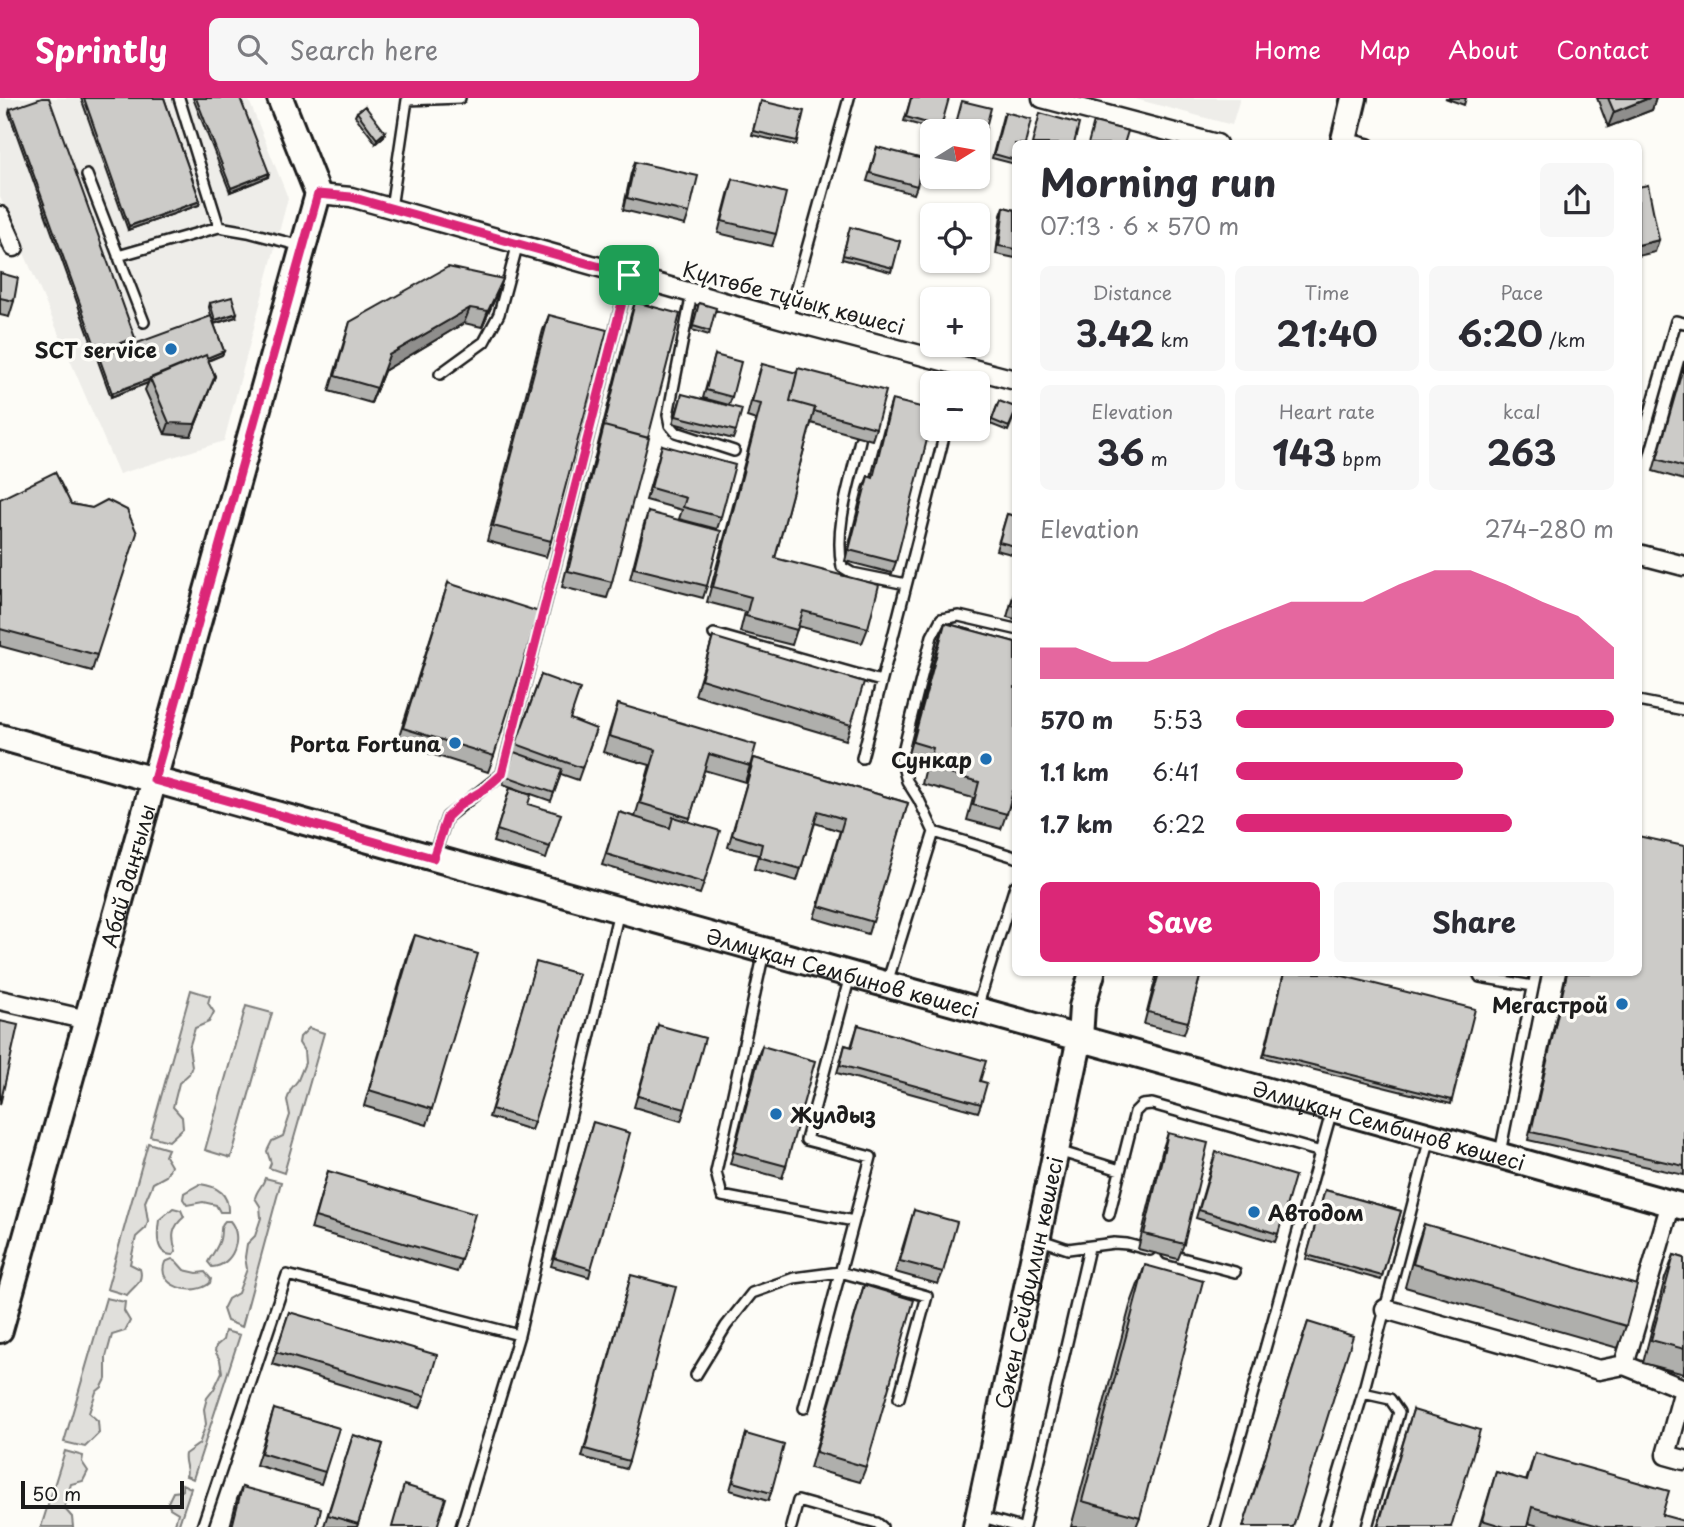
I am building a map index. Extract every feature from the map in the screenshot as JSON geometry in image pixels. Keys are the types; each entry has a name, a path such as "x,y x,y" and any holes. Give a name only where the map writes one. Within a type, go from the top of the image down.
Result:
{"street":[{"path":"280,98 318,194"},
{"path":"1042,98 1201,140"},
{"path":"1336,98 1337,140"},
{"path":"1337,140 1354,98"},
{"name":"Күлтөбе тұйық көшесі","path":"318,194 351,197 518,243 787,320 947,371"},
{"name":"Абай даңғылы","path":"0,1330 318,194"},
{"path":"0,216 14,247"},
{"name":"Күлтөбе тұйық көшесі","path":"990,378 1012,380"},
{"path":"1642,555 1684,566"},
{"name":"Әлмұқан Сембинов көшесі","path":"0,737 1678,1205"},
{"name":"Сәкен Сейфуллин көшесі","path":"977,1521 1080,1038 1082,1007 1091,976"},
{"name":"Сәкен Сейфуллин көшесі","path":"1080,1038 1100,1003 1108,976"},
{"path":"0,1000 87,1020"},
{"path":"1624,1365 1678,1205"},
{"path":"1385,1309 1599,1370 1624,1365 1684,1389 1666,1455 1684,1460"}],"lane":[{"path":"179,98 219,227"},
{"path":"391,208 407,99 460,98"},
{"path":"787,320 849,98"},
{"path":"87,175 144,322"},
{"path":"118,256 219,227 303,247"},
{"path":"440,374 484,342 499,314 518,243"},
{"path":"433,858 447,817 502,774 629,275"},
{"path":"692,293 668,415 670,425 676,432 734,451"},
{"path":"1642,441 1676,321 1684,323"},
{"path":"860,440 840,532 842,567 852,573 906,584"},
{"path":"862,758 943,441"},
{"path":"887,984 934,832 907,781 901,759 932,636 941,619 959,616 1012,628"},
{"path":"714,634 881,681"},
{"path":"1642,702 1684,710"},
{"path":"934,832 1012,856"},
{"path":"977,1010 1012,896"},
{"path":"461,1527 519,1335 620,910"},
{"path":"764,950 716,1172 722,1196 854,1221"},
{"path":"804,1408 871,1157 806,1140 851,974"},
{"path":"1480,976 1533,986"},
{"path":"1500,1156 1535,976"},
{"path":"1109,1214 1135,1112 1142,1105 1147,1104 1321,1152"},
{"path":"1215,1527 1332,1109"},
{"path":"1323,1527 1363,1393 1430,1136"},
{"path":"1055,1150 1120,1170"},
{"path":"1036,1238 1069,1249 1127,1244 1235,1272"},
{"path":"1024,1527 1089,1248"},
{"path":"696,1375 726,1326 752,1293 794,1278 841,1272 928,1296 899,1398"},
{"path":"202,1527 287,1275 519,1335"},
{"path":"1363,1393 1390,1399 1399,1412 1367,1527"},
{"path":"791,1527 798,1501 877,1522 882,1527"},
{"path":"977,1521 1018,1527"}],"shaded area":[{"path":"0,98 248,98 288,198 224,441 119,474 0,197"},
{"path":"1132,98 1240,98 1232,125"},
{"path":"191,990 210,996 208,1003 214,1012 209,1022 195,1028 189,1048 192,1066 189,1074 179,1083 173,1107 182,1117 183,1128 169,1141 150,1136"},
{"path":"246,1006 272,1013 231,1158 205,1150"},
{"path":"309,1028 324,1033 284,1173 269,1168 271,1163 267,1151 272,1141 283,1136 290,1115 287,1100 305,1063 304,1051 299,1043 300,1037"},
{"path":"148,1143 168,1149 165,1156 171,1166 166,1176 153,1183 145,1202 148,1221 146,1228 136,1237 130,1264 140,1269 141,1277 127,1295 107,1289"},
{"path":"265,1178 281,1182 242,1327 227,1321 223,1309 228,1299 238,1293 247,1269 247,1244 255,1236 261,1218 260,1206 255,1198"},
{"path":"200,1184 224,1195 228,1212 220,1212 216,1205 203,1202 187,1205 183,1199 184,1193"},
{"path":"173,1208 181,1210 184,1217 174,1232 176,1251 173,1255 163,1252 158,1237 159,1220"},
{"path":"225,1221 230,1221 234,1228 234,1250 226,1262 212,1267 208,1262 218,1245 221,1227"},
{"path":"172,1259 184,1270 205,1272 211,1279 210,1283 195,1289 186,1289 171,1283 163,1271 165,1262"},
{"path":"106,1298 125,1302 124,1311 130,1321 125,1331 112,1335 106,1357 106,1379 96,1392 89,1413 98,1421 99,1433 85,1447 64,1442"},
{"path":"225,1331 240,1335 193,1479 186,1476 185,1454 199,1444 206,1424 204,1409 207,1398 222,1372 216,1346 223,1340"},
{"path":"65,1451 83,1456 82,1462 88,1471 83,1481 71,1484 64,1508 72,1517 73,1527 41,1527"},
{"path":"182,1484 191,1488 178,1527 174,1527 178,1513 170,1508 168,1502 173,1492 182,1491"}],"building":[{"path":"49,98 135,338 97,351 10,109"},
{"path":"84,98 164,98 200,201 129,226"},
{"path":"196,98 240,98 269,173 231,188"},
{"path":"911,98 949,98 943,119 920,121 906,117"},
{"path":"1608,98 1649,98 1614,112"},
{"path":"761,101 804,111 797,141 753,131"},
{"path":"962,101 991,108 988,119 957,119"},
{"path":"365,106 385,132 377,139 357,112"},
{"path":"1005,112 1031,119 1026,140 1012,140 1012,159 994,154"},
{"path":"1040,113 1079,124 1075,140 1033,140"},
{"path":"1094,122 1128,131 1125,140 1089,140"},
{"path":"877,147 920,158 917,186 870,173"},
{"path":"635,162 698,176 689,213 627,198"},
{"path":"733,179 786,193 776,234 722,221"},
{"path":"1648,185 1659,240 1642,244 1642,186"},
{"path":"1004,207 1012,209 1012,248 999,246"},
{"path":"850,227 900,241 893,268 843,255"},
{"path":"448,267 503,279 488,311 470,308 389,355 377,388 335,376 350,322"},
{"path":"0,273 18,278 14,301 0,298"},
{"path":"232,297 237,313 215,320 210,303"},
{"path":"635,302 680,314 648,438 604,426"},
{"path":"699,303 716,308 710,331 693,326"},
{"path":"549,315 607,330 551,541 493,526"},
{"path":"211,316 224,351 207,358 206,355 112,393 99,357"},
{"path":"206,355 215,376 195,424 169,423 150,378"},
{"path":"715,355 741,362 732,397 706,390"},
{"path":"762,364 797,373 790,401 815,408 775,558 879,585 868,628 803,611 797,630 746,616 751,597 713,587 761,404 752,402"},
{"path":"1684,364 1684,467 1657,459"},
{"path":"798,368 886,391 876,428 814,411 815,408 790,401"},
{"path":"682,394 742,409 736,431 676,416"},
{"path":"892,400 920,407 920,441 927,441 896,562 849,550 868,476 873,478"},
{"path":"999,401 1012,406 1009,427 992,420"},
{"path":"604,426 649,438 612,582 568,571"},
{"path":"662,445 735,465 721,517 683,507 686,498 651,488"},
{"path":"55,472 71,504 92,508 107,500 127,510 137,533 97,655 0,629 0,499"},
{"path":"648,512 721,531 707,586 634,568"},
{"path":"1007,514 1012,515 1012,545 999,542"},
{"path":"448,583 539,612 494,756 403,728"},
{"path":"945,623 1012,641 1012,795 1007,814 973,805 979,782 928,768 933,748 913,742"},
{"path":"713,637 864,682 851,725 701,679"},
{"path":"541,675 580,689 570,719 596,729 582,768 516,744"},
{"path":"618,704 756,745 750,766 709,754 690,818 640,803 656,750 609,736"},
{"path":"514,752 562,769 554,793 506,776"},
{"path":"754,758 908,803 873,922 819,906 844,819 818,811 801,869 759,857 762,844 732,835"},
{"path":"510,788 531,795 528,804 561,814 550,847 497,830"},
{"path":"619,812 670,828 673,817 720,831 704,883 606,854"},
{"path":"1642,837 1684,846 1684,1166 1531,1132 1566,976 1642,976"},
{"path":"415,935 478,954 432,1109 369,1090"},
{"path":"536,962 579,974 534,1122 492,1109"},
{"path":"1158,976 1200,976 1188,1022 1148,1012"},
{"path":"1283,976 1343,976 1475,1009 1452,1100 1265,1053"},
{"path":"0,1021 18,1025 0,1105"},
{"path":"658,1025 705,1038 685,1109 638,1096"},
{"path":"858,1025 986,1061 980,1081 987,1083 981,1104 840,1065 845,1045 852,1047"},
{"path":"762,1046 815,1061 786,1166 734,1152"},
{"path":"593,1122 630,1133 591,1269 554,1258"},
{"path":"1168,1133 1208,1143 1184,1244 1144,1234"},
{"path":"1216,1152 1295,1176 1278,1234 1199,1210"},
{"path":"328,1171 475,1214 461,1260 315,1217"},
{"path":"1325,1190 1401,1211 1382,1276 1307,1255"},
{"path":"914,1210 957,1222 943,1272 900,1261"},
{"path":"1424,1224 1637,1285 1626,1326 1413,1264"},
{"path":"1674,1255 1684,1258 1684,1349 1651,1340"},
{"path":"1145,1265 1203,1281 1140,1517 1082,1501"},
{"path":"631,1275 676,1287 629,1461 585,1449"},
{"path":"864,1285 914,1300 866,1467 816,1452"},
{"path":"289,1312 437,1355 425,1396 276,1352"},
{"path":"1308,1322 1353,1336 1293,1527 1243,1527"},
{"path":"274,1409 339,1428 325,1472 261,1453"},
{"path":"1413,1410 1480,1430 1451,1527 1378,1527"},
{"path":"746,1434 784,1445 771,1493 733,1482"},
{"path":"353,1435 383,1444 358,1524 328,1515"},
{"path":"1535,1453 1669,1491 1662,1515 1684,1521 1684,1527 1602,1527 1532,1507 1527,1527 1505,1527 1482,1520 1496,1472 1527,1481"},
{"path":"404,1485 446,1498 437,1527 392,1527"},
{"path":"242,1487 321,1508 317,1527 232,1527"}],"place":[{"name":"SCT service","path":"171,349"},
{"name":"Porta Fortuna","path":"455,743"},
{"name":"Сункар","path":"986,759"},
{"name":"Мегастрой","path":"1622,1004"},
{"name":"Жулдыз","path":"776,1114"},
{"name":"Автодом","path":"1254,1212"}],"route":[{"path":"318,194 351,197 629,275 502,774 447,817 433,858 154,780 318,194"}]}
